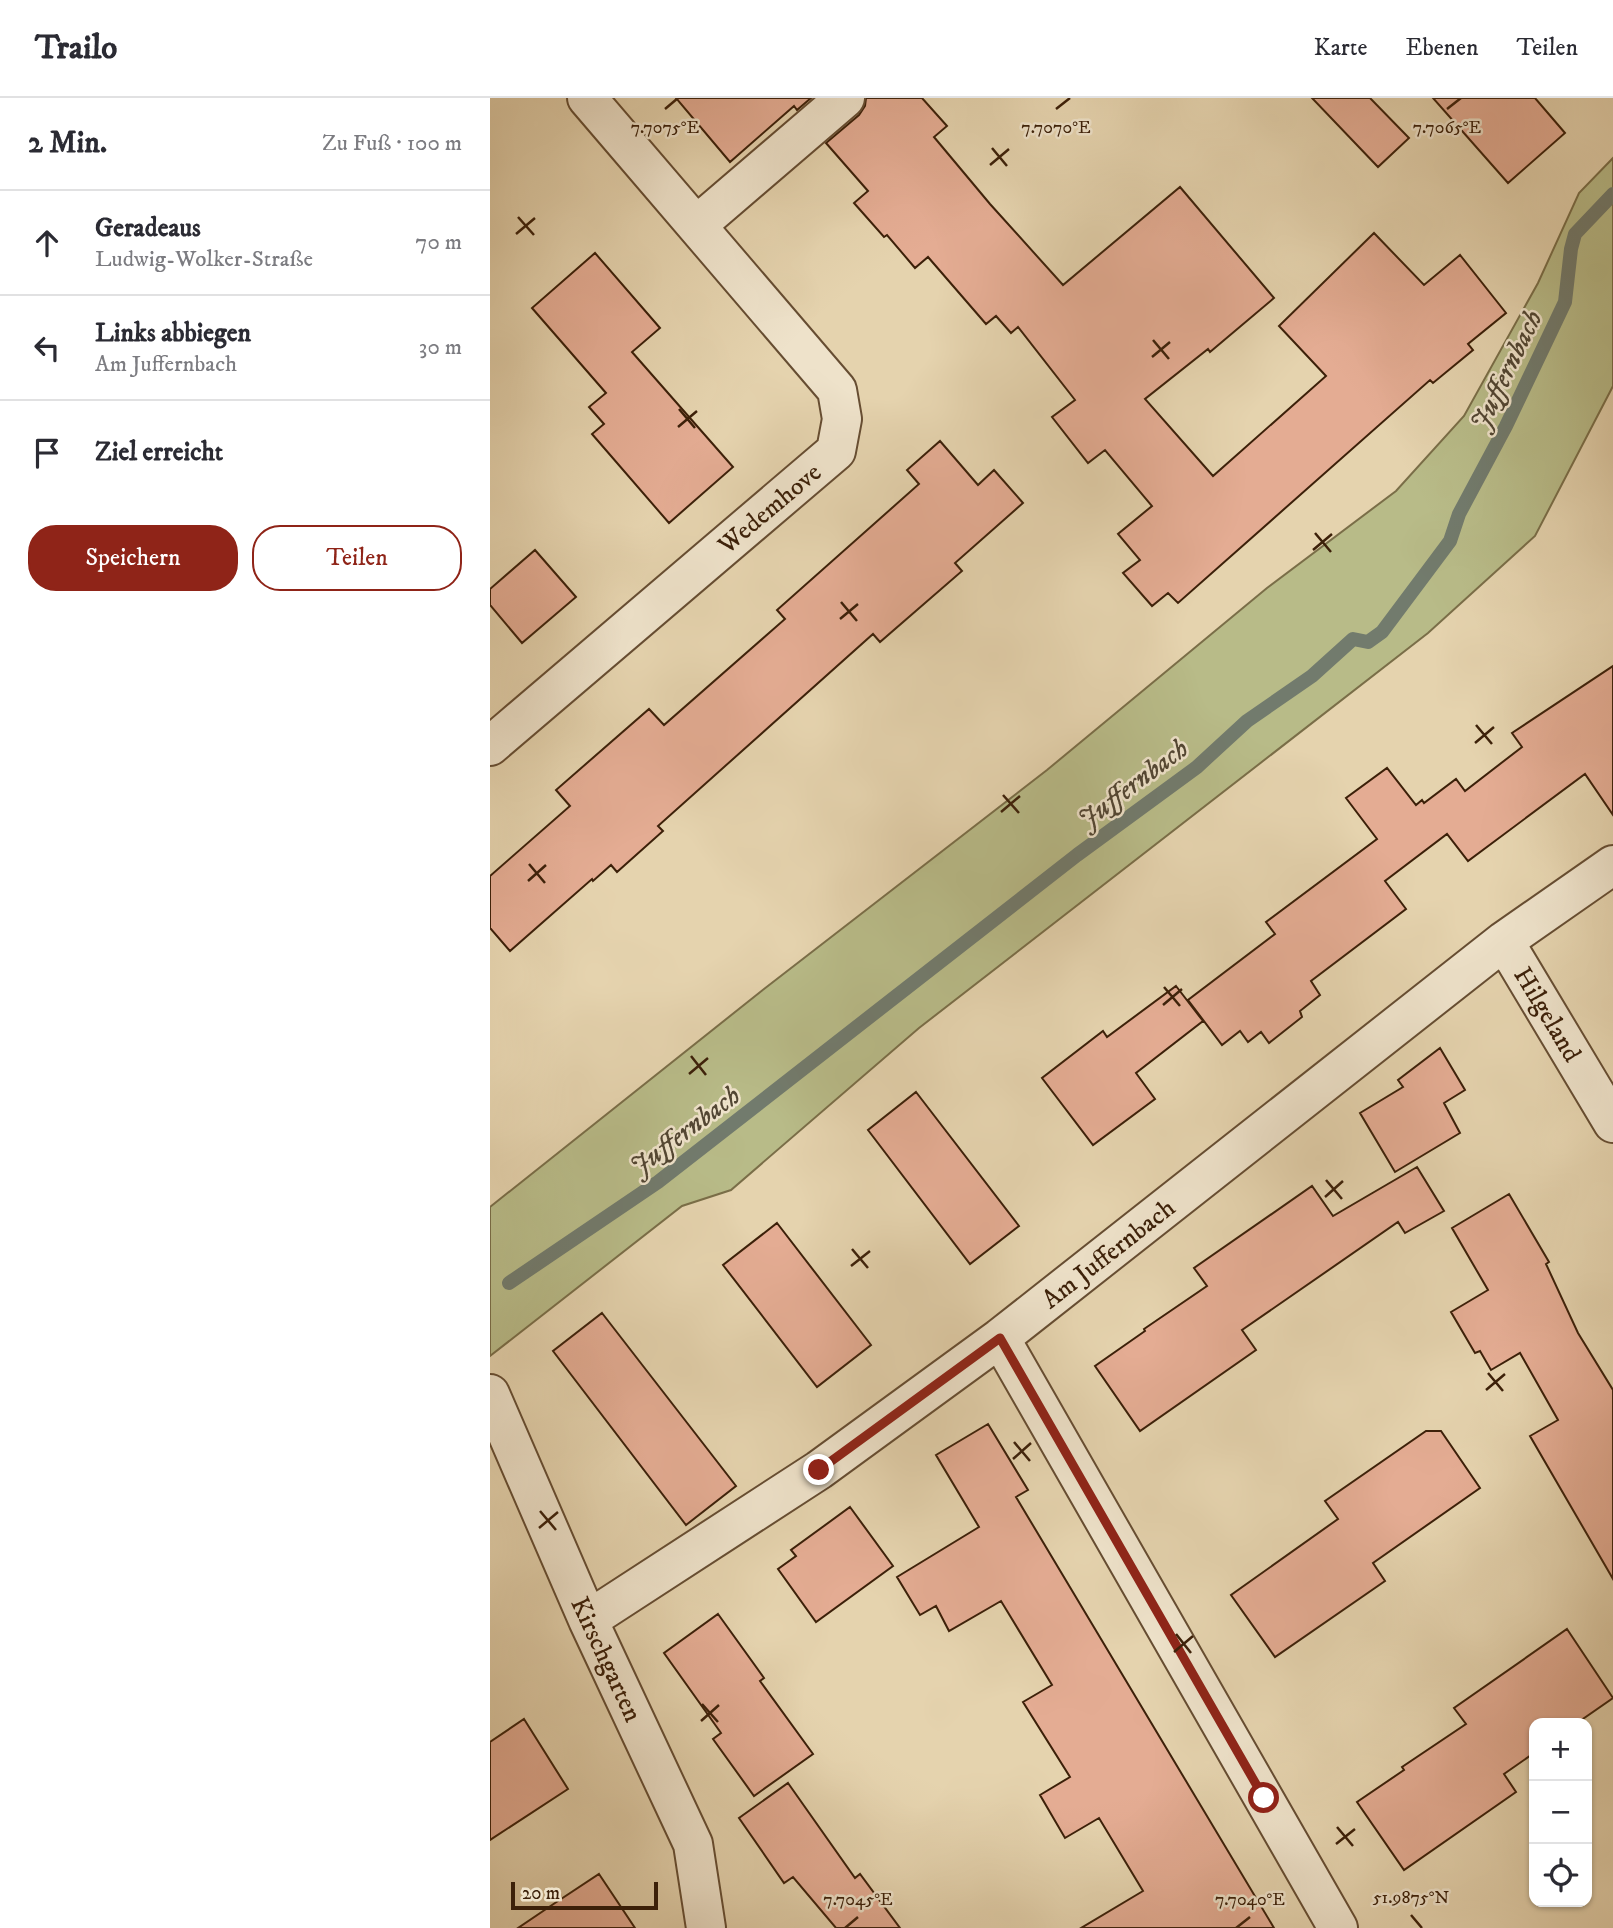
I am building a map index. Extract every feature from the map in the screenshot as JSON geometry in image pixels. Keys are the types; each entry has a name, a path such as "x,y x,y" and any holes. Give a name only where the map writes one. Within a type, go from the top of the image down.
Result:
{"street":[{"name":"Wedemhove","path":"490,746 836,451 842,419 837,390 587,98"},
{"path":"697,225 845,98"},
{"name":"Am Juffernbach","path":"588,1620 819,1470 1000,1338 1504,941 1613,865"},
{"name":"Hilgeland","path":"1504,941 1613,1123"},
{"path":"1000,1338 1338,1928"},
{"name":"Kirschgarten","path":"490,1394 588,1620 692,1844 706,1928"}],"green space":[{"path":"1613,158 1613,386 1535,536 1428,633 919,1028 731,1190 682,1206 490,1356 490,1207 764,989 1047,770 1267,588 1396,491 1464,416 1538,283 1579,193"}],"building":[{"path":"676,98 811,98 797,110 794,106 730,162"},
{"path":"866,98 922,98 947,126 934,137 1063,285 1180,187 1274,298 1210,352 1208,349 1145,399 1213,476 1326,376 1279,326 1374,233 1424,285 1460,255 1506,313 1468,344 1473,350 1433,383 1430,380 1178,603 1168,593 1152,606 1123,573 1140,560 1118,534 1152,506 1105,450 1088,463 1052,417 1075,400 1018,327 1011,333 996,316 986,324 928,257 915,268 887,235 884,237 854,203 868,191 826,143 859,115 865,106"},
{"path":"1312,98 1370,98 1409,138 1378,167"},
{"path":"1433,98 1535,98 1565,133 1508,183"},
{"path":"595,253 660,328 632,352 733,467 669,523 592,434 604,424 589,407 606,393 532,308"},
{"path":"940,441 978,485 994,470 1023,503 955,563 962,571 880,642 873,634 658,826 663,831 617,872 611,865 593,881 592,879 510,951 490,928 490,876 570,806 556,790 649,709 664,725 785,619 777,610 919,484 907,470"},
{"path":"535,550 576,597 522,643 490,605 490,589"},
{"path":"1613,666 1613,815 1585,774 1468,861 1447,834 1385,881 1406,909 1311,981 1320,995 1300,1011 1302,1017 1269,1043 1261,1032 1248,1042 1240,1031 1222,1045 1188,1000 1275,934 1266,922 1377,839 1346,798 1387,768 1416,805 1422,800 1424,803 1456,779 1465,791 1522,747 1512,733"},
{"path":"1176,986 1203,1021 1136,1073 1155,1099 1093,1145 1042,1078 1103,1031 1107,1037"},
{"path":"1440,1048 1465,1090 1444,1103 1460,1133 1395,1172 1360,1113 1403,1087 1398,1080"},
{"path":"916,1092 1019,1226 970,1264 868,1130"},
{"path":"1417,1167 1444,1211 1405,1233 1398,1222 1242,1330 1256,1350 1140,1431 1095,1366 1207,1286 1194,1268 1312,1186 1333,1216"},
{"path":"1509,1194 1549,1262 1546,1264 1578,1333 1613,1390 1613,1579 1530,1436 1558,1420 1520,1353 1491,1370 1480,1351 1475,1353 1451,1312 1488,1290 1452,1228"},
{"path":"777,1223 871,1345 817,1387 723,1265"},
{"path":"602,1313 736,1486 686,1525 553,1351"},
{"path":"988,1424 1028,1490 1016,1497 1274,1928 1081,1928 1143,1891 1099,1818 1065,1838 1040,1795 1070,1777 1023,1702 1052,1685 1001,1601 949,1631 936,1606 920,1615 897,1577 979,1527 936,1455"},
{"path":"1426,1431 1441,1431 1480,1488 1373,1563 1385,1581 1275,1657 1231,1595 1338,1519 1325,1501"},
{"path":"850,1507 893,1566 816,1622 778,1569 796,1556 791,1550"},
{"path":"718,1614 764,1678 760,1681 813,1754 754,1796 713,1739 721,1733 664,1653"},
{"path":"1567,1629 1613,1698 1584,1718 1529,1718 1529,1756 1504,1774 1516,1792 1404,1870 1357,1802 1404,1770 1402,1767 1466,1724 1454,1708"},
{"path":"524,1719 568,1789 490,1840 490,1742"},
{"path":"788,1783 855,1878 860,1874 900,1928 836,1928 793,1877 784,1883 739,1818"},
{"path":"599,1874 635,1928 518,1928 555,1903"}],"waterway":[{"name":"Juffernbach","path":"509,1283 658,1182 1077,855 1197,767 1247,721 1312,676 1353,639 1368,642 1382,632 1450,541 1459,514 1506,426 1565,302 1575,234 1613,194"}],"route":[{"path":"819,1470 1000,1338 1264,1798"}]}
